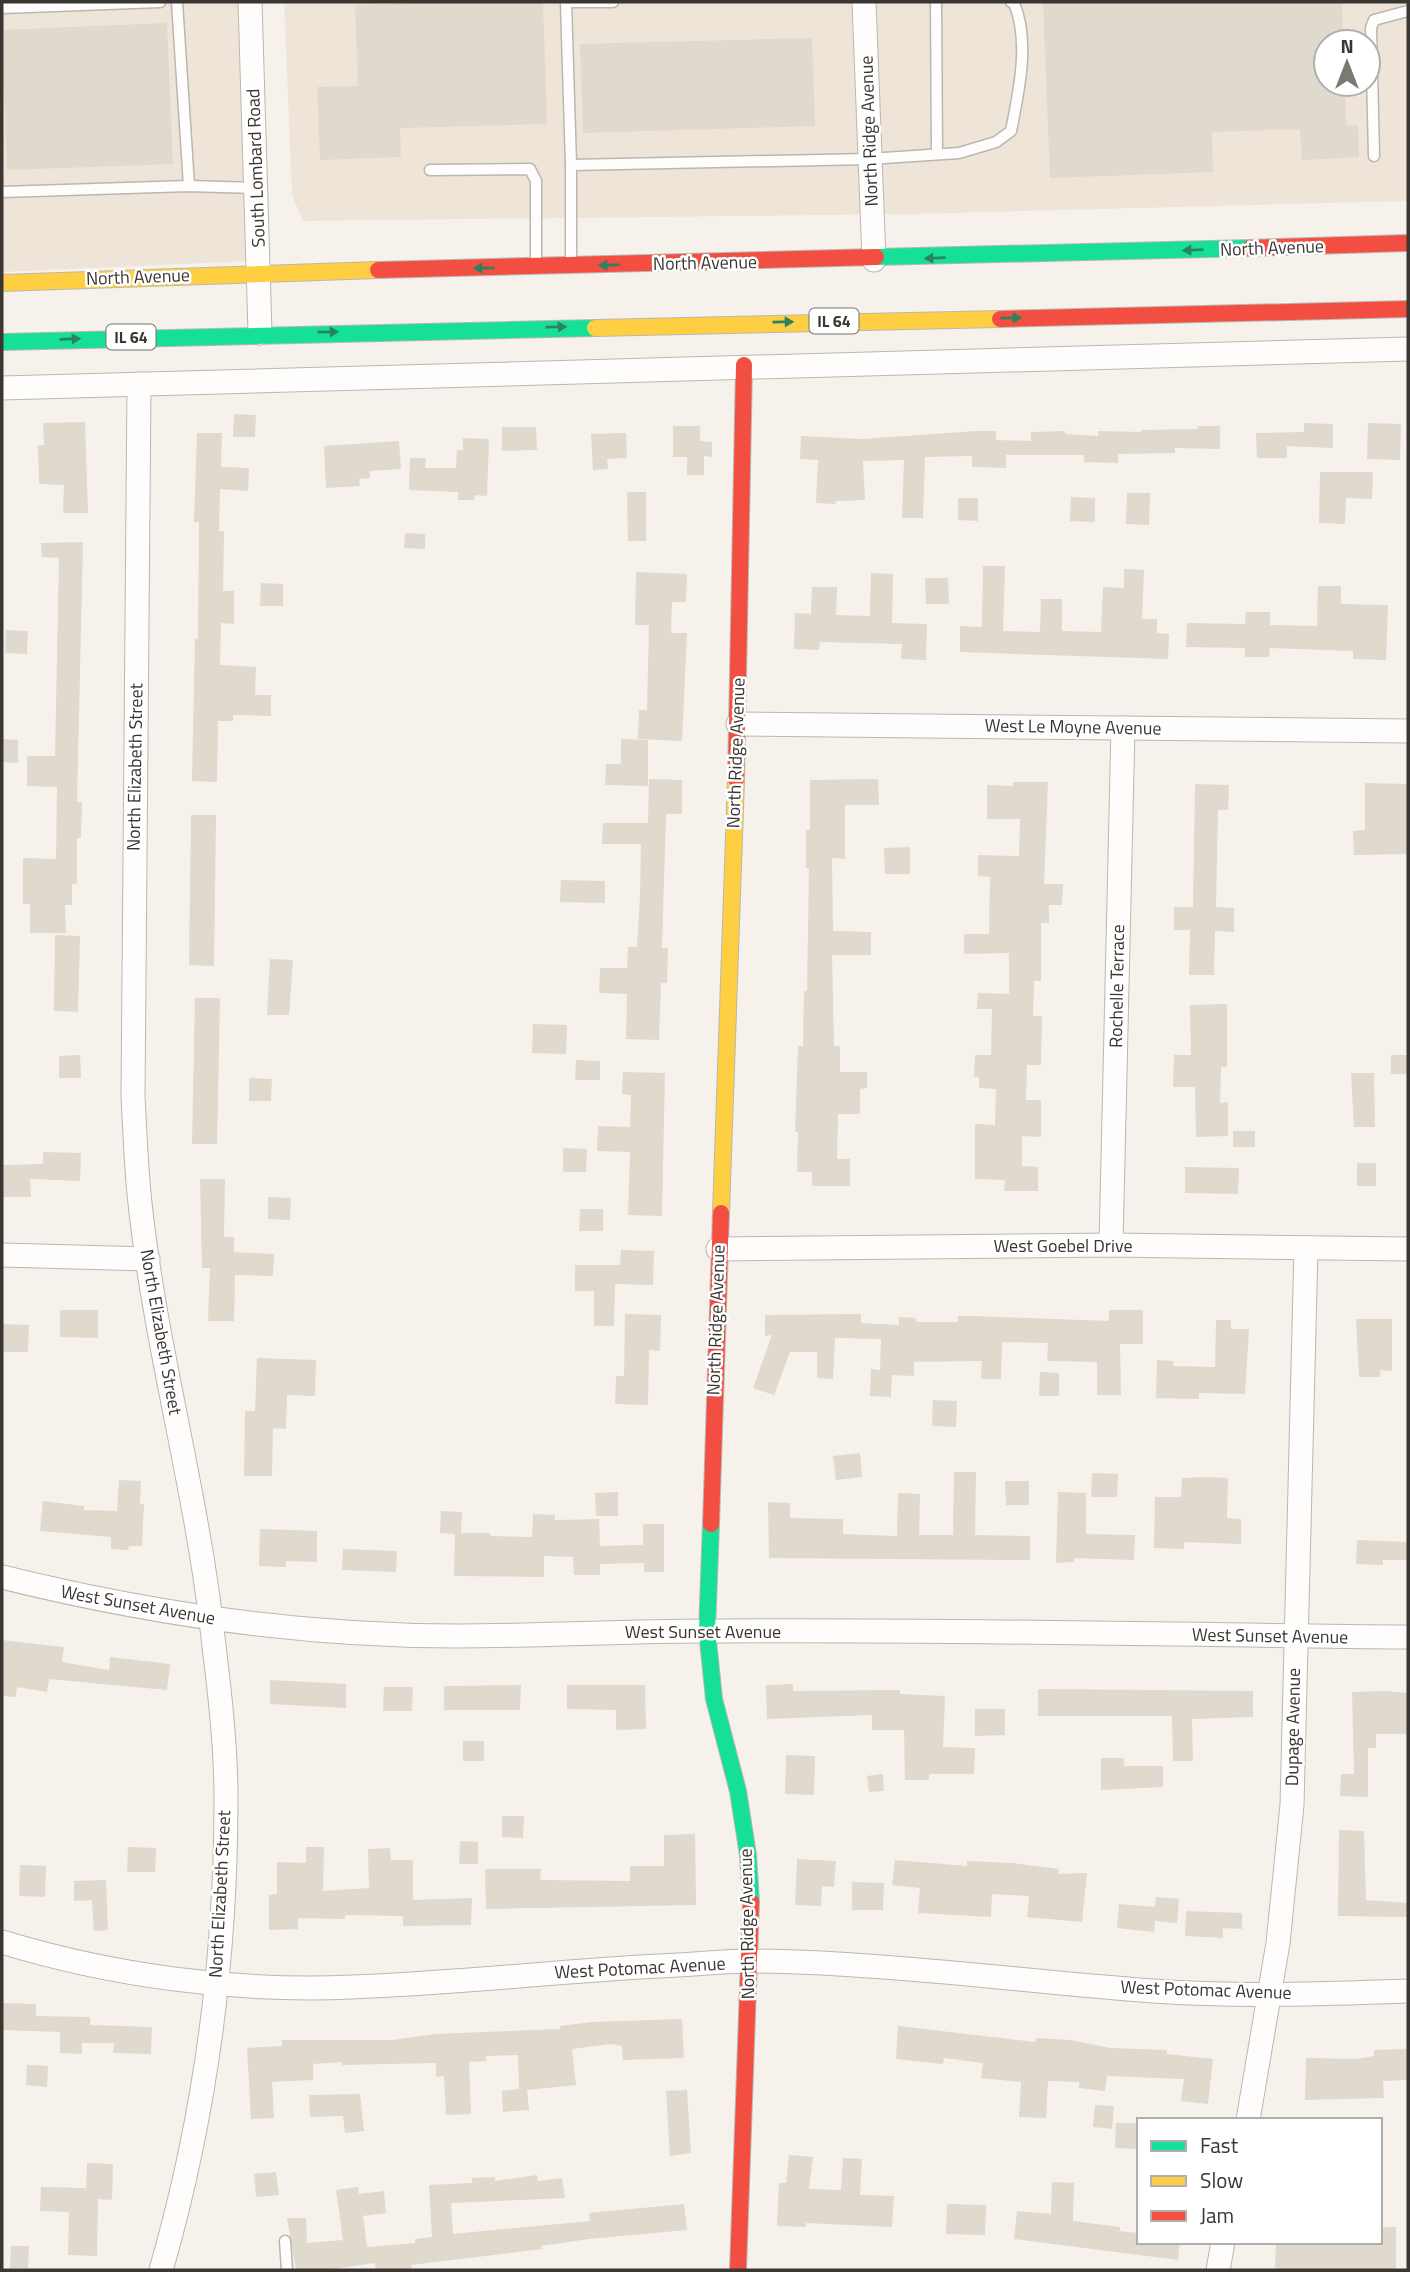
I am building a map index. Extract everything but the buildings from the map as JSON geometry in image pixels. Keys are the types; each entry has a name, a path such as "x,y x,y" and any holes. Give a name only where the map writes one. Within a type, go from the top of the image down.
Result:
{"main road":[{"name":"North Avenue","path":"2,283 260,272 874,260 1408,243"},
{"name":"IL 64","path":"2,342 1408,309"},
{"name":"North Ridge Avenue","path":"738,2270 751,1961 748,1855 738,1791 714,1699 706,1630 738,724 744,365"}],"street":[{"name":"South Lombard Road","path":"250,2 260,334"},
{"name":"North Ridge Avenue","path":"864,2 874,260"},
{"path":"2,388 744,365 1408,349"},
{"name":"North Elizabeth Street","path":"139,384 133,1096 139,1202 210,1619 226,1797 221,1935 198,2113 174,2222 160,2270"},
{"name":"West Le Moyne Avenue","path":"738,724 1408,732"},
{"name":"Rochelle Terrace","path":"1111,1245 1124,728"},
{"name":"West Goebel Drive","path":"718,1249 1111,1245 1408,1249"},
{"name":"Dupage Avenue","path":"1248,2118 1287,1875 1292,1805 1306,1248"},
{"path":"2,1255 148,1259"},
{"name":"West Sunset Avenue","path":"2,1577 84,1596 210,1619 310,1630 455,1636 706,1630 1408,1637"},
{"name":"West Potomac Avenue","path":"2,1942 114,1969 266,1987 361,1987 751,1961 885,1965 1155,1991 1270,1994 1408,1991"},
{"path":"1218,2270 1223,2244"}],"lane":[{"path":"2,8 160,2"},
{"path":"177,2 189,186"},
{"path":"572,266 566,2 613,2"},
{"path":"936,2 937,154"},
{"path":"571,165 869,159 959,153 996,142 1011,131 1021,85 1020,17 1011,2"},
{"path":"1374,156 1371,28 1374,20 1386,14 1408,11"},
{"path":"430,170 530,169 536,181 536,267"},
{"path":"2,192 189,186 257,188"},
{"path":"285,2241 287,2270"}],"shaded area":[{"path":"2,2 241,2 252,261 2,272"},
{"path":"284,2 1408,2 1408,201 913,214 303,221 292,195"}],"traffic: fast":[{"path":"876,257 1250,248"},
{"path":"2,342 595,328"},
{"path":"711,1524 707,1631 714,1699 738,1791 748,1855 751,1902"}],"traffic: slow":[{"path":"2,283 378,270"},
{"path":"595,328 1000,319"},
{"path":"721,1213 736,779"}],"traffic: jam":[{"path":"1250,248 1408,243"},
{"path":"378,270 876,257"},
{"path":"1000,319 1408,309"},
{"path":"736,779 744,365"},
{"path":"711,1524 721,1213"},
{"path":"738,2270 751,1902"}]}
